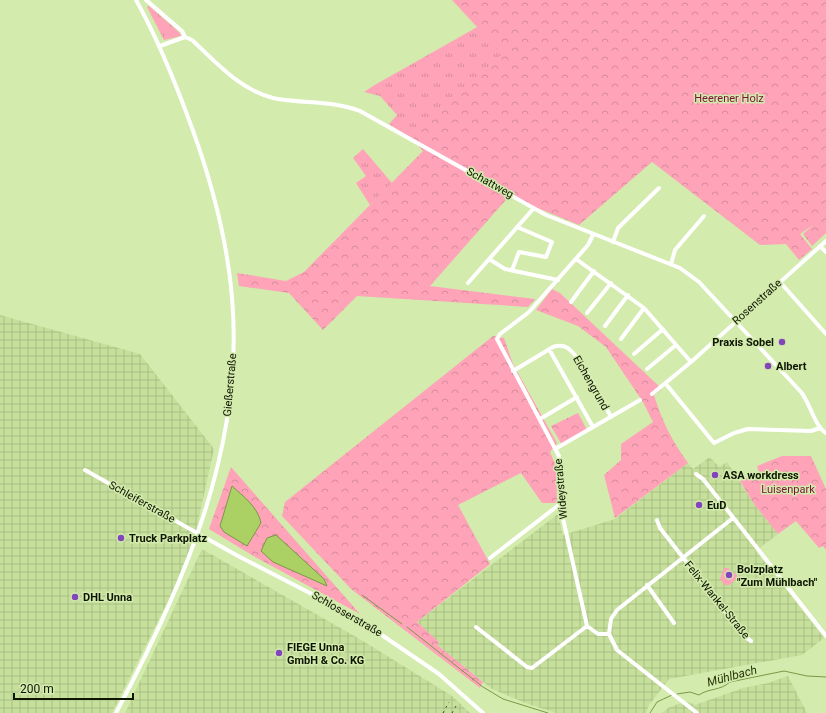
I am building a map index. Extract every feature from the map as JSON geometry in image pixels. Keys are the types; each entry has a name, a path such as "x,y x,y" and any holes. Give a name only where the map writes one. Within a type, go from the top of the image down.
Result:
{"street":[{"path":"136,0 160,46 185,37"},
{"name":"Schattweg","path":"146,0 182,31 185,37 192,40 244,86 255,92 273,98 348,106 360,111 534,208 593,235 671,264 694,277 806,398 820,428"},
{"name":"Gießerstraße","path":"116,713 172,599 198,534 223,446 229,410 234,345 232,298 225,242 210,182 186,112 160,46"},
{"path":"613,242 618,228 659,188"},
{"path":"468,283 534,208"},
{"path":"671,264 675,250 704,216"},
{"path":"512,270 519,252 546,257 552,242 517,227"},
{"name":"Wideystraße","path":"587,626 560,504 558,456 497,339 500,334 529,312 588,245 593,235"},
{"name":"Rosenstraße","path":"652,394 666,384 826,241"},
{"path":"820,246 826,252"},
{"path":"489,259 499,266 512,270 558,280"},
{"path":"576,259 644,308 691,362"},
{"path":"571,302 594,271"},
{"path":"780,282 826,334"},
{"path":"587,313 611,283"},
{"path":"605,326 628,295"},
{"path":"621,338 644,308"},
{"path":"634,354 662,329"},
{"name":"Eichengrund","path":"513,371 549,349 561,345 566,347 574,353 611,417"},
{"path":"647,369 676,345"},
{"name":"Eichengrund","path":"549,349 593,427"},
{"path":"666,384 714,443 734,433 748,429 811,431 820,428 826,432"},
{"name":"Eichengrund","path":"540,419 577,397"},
{"path":"555,449 640,400"},
{"name":"Schleiferstraße","path":"85,470 198,534"},
{"path":"696,474 703,479 826,636"},
{"path":"490,558 560,504"},
{"name":"Felix-Wankel-Straße","path":"609,634 611,619 617,610 733,518"},
{"name":"Felix-Wankel-Straße","path":"657,520 660,528 683,558 744,636 751,641"},
{"name":"Schlosserstraße","path":"198,534 373,629 439,674 483,713"},
{"path":"647,585 670,615 674,623"},
{"path":"476,627 527,667 532,668 587,626 598,634 609,634 617,650 697,713"}],"shaded area":[{"path":"0,315 140,354 214,449 194,540 169,599 112,713 0,713"},
{"path":"710,457 719,467 727,462 754,504 778,534 756,551 824,638 802,655 669,679 649,705 646,713 556,713 528,704 492,689 437,645 439,643 417,622 558,514 563,535 615,519 688,463 693,469"},
{"path":"232,486 257,512 261,523 247,546 224,532 220,526"},
{"path":"276,535 324,579 327,586 273,562 261,551 267,538"},
{"path":"202,549 358,638 452,696 470,713 125,713"},
{"path":"788,676 807,713 662,713 668,708 678,704 689,702 695,705 743,688 768,683"}],"green space":[{"name":"Heerener Holz","path":"452,0 826,0 826,233 812,246 803,234 813,225 800,234 812,249 799,260 786,244 760,245 652,162 579,225 535,207 511,194 430,286 535,299 528,307 357,296 323,330 289,293 239,286 237,273 286,281 304,272 423,151 411,138 412,135 502,54"},
{"path":"149,6 180,33 181,36 164,40 147,7"},
{"path":"479,26 505,53 411,138 389,124 397,115 380,96 364,92"},
{"path":"363,149 392,183 370,205 356,183 366,176 353,158"},
{"path":"552,289 560,293 662,389 654,395 657,404 668,430 688,463 615,518 604,475 621,460 621,444 653,422 643,402 606,347 578,326 536,310"},
{"path":"493,336 504,338 513,364 557,443 550,452 556,466 557,503 542,503 521,473 458,505 490,564 417,622 439,642 437,645 483,682 480,688 351,589 282,516 285,502"},
{"path":"578,413 587,430 562,445 551,426"},
{"name":"Luisenpark","path":"782,456 811,456 826,489 826,550 823,546 819,548 796,521 778,534 754,504 740,481 759,473 757,466"},
{"path":"231,467 360,614 257,558 209,529"},
{"name":"Bolzplatz \"Zum Mühlbach\"","path":"724,568 728,568 739,577 729,585 725,585 720,579"}],"waterway":[{"path":"362,595 402,624"},
{"path":"407,627 483,687 503,699 548,713"},
{"name":"Mühlbach","path":"677,694 690,692 699,695 722,687 730,682 784,671 807,676 826,677"},
{"name":"Mühlbach","path":"650,713 657,702 672,695"}],"railway":[{"path":"443,713 449,702"},
{"path":"452,713 456,706"}],"place":[{"name":"Praxis Sobel","path":"782,342"},
{"name":"Albert","path":"768,366"},
{"name":"ASA workdress","path":"715,475"},
{"name":"EuD","path":"699,505"},
{"name":"Truck Parkplatz","path":"121,538"},
{"name":"Bolzplatz \"Zum Mühlbach\"","path":"729,575"},
{"name":"DHL Unna","path":"75,597"},
{"name":"FIEGE Unna GmbH & Co. KG","path":"279,653"}]}
